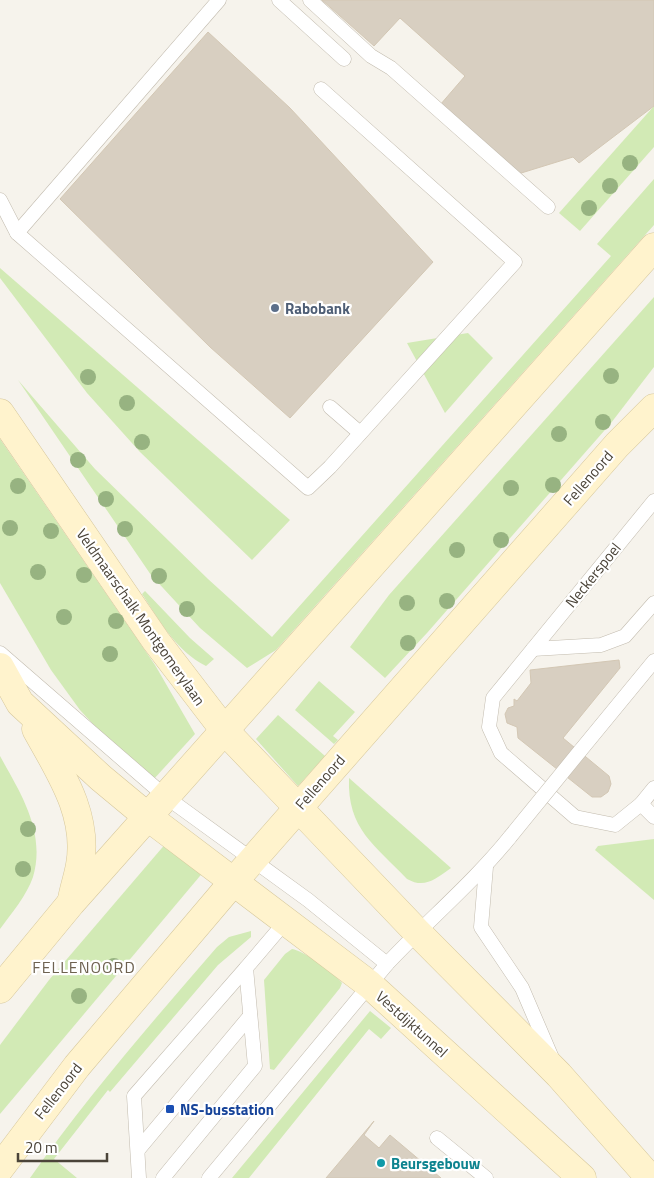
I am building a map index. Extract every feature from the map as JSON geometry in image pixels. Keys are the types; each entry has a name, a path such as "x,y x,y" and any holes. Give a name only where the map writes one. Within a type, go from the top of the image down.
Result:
{"main road":[{"path":"0,989 71,903 654,247"},
{"name":"Fellenoord","path":"0,1168 77,1066 234,881 617,445 654,408"},
{"name":"Veldmaarschalk Montgomerylaan","path":"0,414 156,641 225,731 299,806"},
{"path":"0,667 73,799 80,823 81,864 71,903"},
{"path":"23,706 101,778 148,817 234,881"},
{"path":"299,806 418,932 559,1075 650,1178"},
{"name":"Vestdijktunnel","path":"234,881 370,985 582,1178"}],"lane":[{"path":"17,233 219,0"},
{"path":"280,0 344,59"},
{"path":"310,0 371,56 391,68 548,207"},
{"path":"0,200 17,233 308,488 515,262 321,89"},
{"path":"330,408 360,433"},
{"name":"Neckerspoel","path":"654,501 493,698 489,727 501,753 575,817 615,824 640,804 654,788"},
{"path":"532,649 601,645 625,636 654,603"},
{"path":"0,653 166,797 308,900 387,964"},
{"path":"209,1178 387,964 486,868 654,661"},
{"path":"640,804 654,817"},
{"path":"486,868 481,927 522,988 559,1075"},
{"path":"139,1178 134,1096 286,921"},
{"path":"163,1178 255,1066 246,968"},
{"path":"138,1150 250,1016"},
{"path":"436,1138 486,1178"}],"green space":[{"path":"654,106 654,147 580,231 559,213"},
{"path":"654,179 654,225 276,650 247,668 200,628 151,575 18,380 95,469 208,579 272,637 611,256 597,244"},
{"path":"0,268 290,520 252,560 140,452 87,393 0,278"},
{"path":"654,297 654,367 611,423 427,633 385,678 350,647 389,595"},
{"path":"468,333 493,358 445,413 407,343"},
{"path":"0,439 155,665 195,734 153,780 115,748 80,710 51,670 0,583"},
{"path":"145,591 190,638 214,659 206,666 195,660 177,644 142,594"},
{"path":"319,681 355,712 333,736 338,740 334,744 295,710"},
{"path":"278,715 325,756 298,786 256,739"},
{"path":"0,756 29,814 34,829 36,860 33,877 27,891 0,929"},
{"path":"349,778 451,868 435,879 425,883 413,882 407,879 374,846 358,823 350,796"},
{"path":"654,839 654,900 595,850 598,846"},
{"path":"167,842 205,870 0,1114 0,1045 49,980"},
{"path":"251,931 251,937 218,965 110,1092 108,1090 54,1159 77,1178 30,1178 97,1089 217,947 229,937"},
{"path":"292,949 303,953 318,963 342,983 340,988 274,1070 270,1069 264,980 285,954"},
{"path":"370,1011 391,1028 381,1039 369,1029 249,1178 232,1178"}],"building":[{"path":"322,0 654,0 654,106 579,163 573,157 518,174 440,105 465,76 400,18 374,46"},
{"path":"208,32 290,108 433,262 290,418 210,347 60,199"},
{"path":"619,660 620,668 563,738 609,776 611,784 608,792 601,797 592,797 518,738 517,727 507,723 505,714 508,708 514,706 514,699 517,701 531,683 530,670"},
{"name":"Beursgebouw","path":"374,1121 364,1135 379,1148 390,1135 441,1178 326,1178"}],"place":[{"name":"Rabobank","path":"275,308"},
{"name":"NS-busstation","path":"170,1109"},
{"name":"Beursgebouw","path":"381,1163"}],"district":[{"name":"FELLENOORD","path":"84,967"}]}
